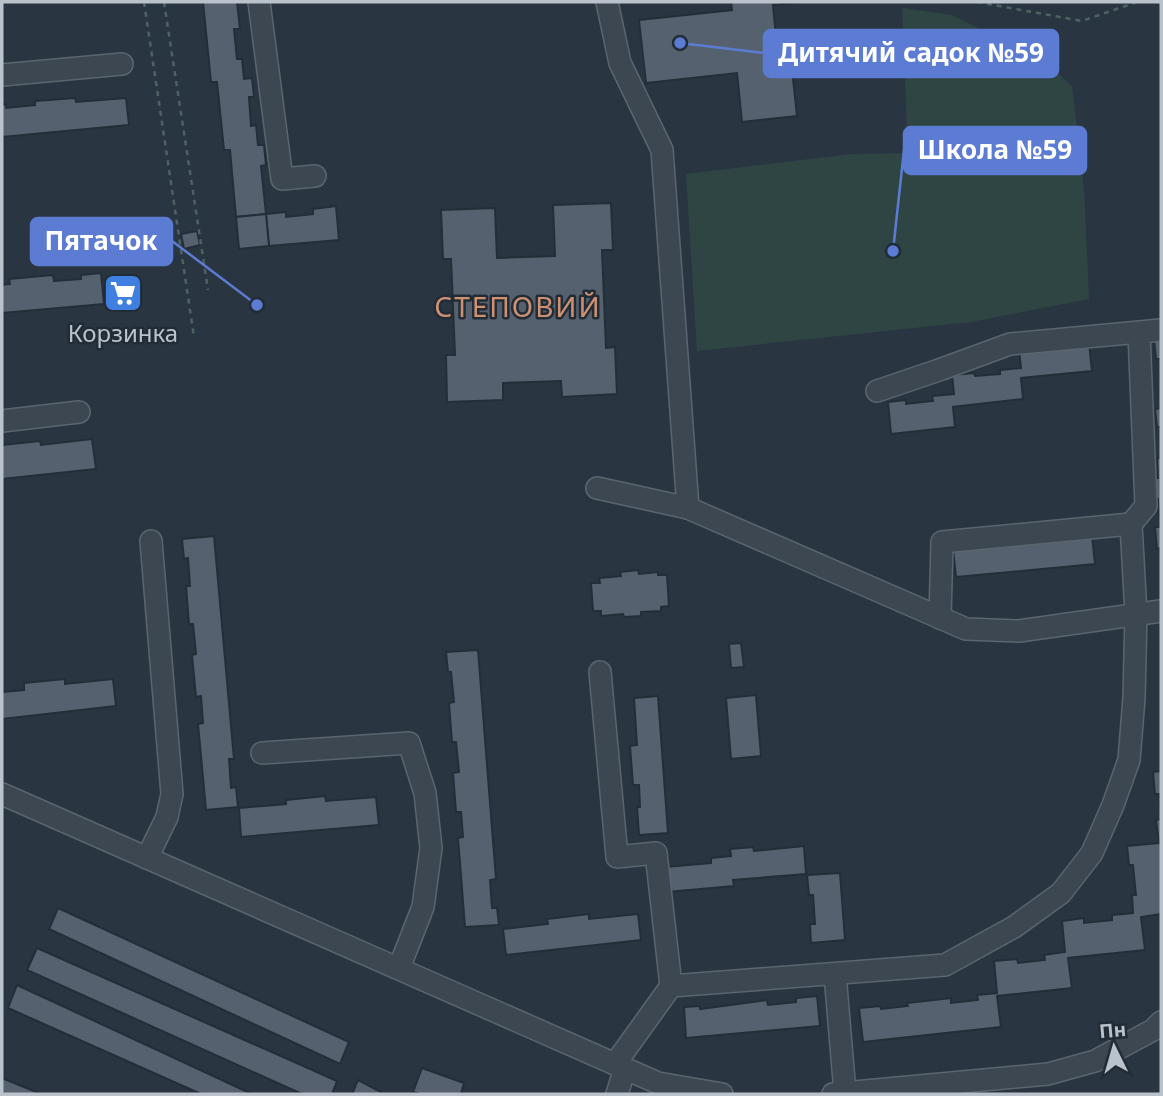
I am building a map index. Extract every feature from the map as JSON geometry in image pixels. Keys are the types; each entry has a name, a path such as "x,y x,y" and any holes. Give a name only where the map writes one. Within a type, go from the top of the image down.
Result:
{"street":[{"path":"259,2 282,179 315,176"},
{"path":"607,2 620,63 662,150 688,508"},
{"path":"2,75 122,64"},
{"path":"877,391 1010,344 1161,330"},
{"path":"671,986 945,965 1014,927 1061,893 1091,853 1113,806 1129,760 1135,698 1136,614 1131,524 1146,506 1139,333"},
{"path":"2,421 79,412"},
{"path":"597,488 688,508 966,629 1019,631 1161,611"},
{"path":"940,618 942,542 1131,524"},
{"path":"147,858 167,817 172,794 151,541"},
{"path":"600,672 617,857 656,853 671,986 620,1065 617,1094"},
{"path":"262,753 409,743 425,793 431,848 423,907 399,968"},
{"path":"2,794 658,1083 722,1094"},
{"path":"835,974 839,1094 1048,1074 1095,1061 1153,1030 1161,1022"}],"path":[{"path":"144,2 194,337"},
{"path":"164,2 208,290"},
{"path":"977,2 1082,22 1137,2"}],"green space":[{"path":"902,8 952,15 1043,60 1072,86 1084,190 1089,299 971,322 697,351 686,174 851,154 908,153"}],"building":[{"path":"203,2 237,2 240,29 234,29 237,59 242,59 244,79 252,78 254,97 249,97 251,126 256,125 258,145 264,145 266,165 261,166 266,214 236,217 230,150 224,150 217,82 211,82"},
{"path":"731,2 803,2 773,5 779,70 792,69 797,116 742,122 737,73 646,83 639,20 732,10"},
{"path":"75,98 76,102 126,98 129,125 2,137 2,105 6,104 6,108 35,105 35,101"},
{"path":"611,203 613,250 602,250 606,348 615,347 617,394 562,397 561,381 503,383 503,400 447,402 446,355 455,355 451,259 443,259 441,210 495,208 497,258 555,256 553,205"},
{"path":"336,206 339,240 269,246 266,214 286,212 286,217 313,214 313,209"},
{"path":"266,214 269,246 239,249 236,217"},
{"path":"197,231 200,245 184,249 181,234"},
{"path":"101,273 104,304 2,313 2,285 10,284 9,279 53,275 54,281 81,279 81,275"},
{"path":"1154,340 1161,340 1161,359 1156,359"},
{"path":"1089,343 1092,371 1021,378 1023,399 953,407 955,427 891,434 888,402 906,400 906,404 933,401 932,396 954,394 952,375 1000,374 1000,370 1021,368 1019,349"},
{"path":"1161,408 1161,427 1157,427 1155,409"},
{"path":"92,439 96,469 2,479 2,445 40,441 41,445"},
{"path":"1157,458 1161,458 1161,548 1157,549 1155,527 1160,527 1158,499 1152,499 1150,478 1158,478"},
{"path":"214,536 234,759 229,759 231,788 236,787 238,807 206,810 198,724 203,723 201,696 196,697 192,655 196,654 193,624 189,624 186,586 190,586 188,558 184,559 182,539"},
{"path":"1092,536 1095,564 956,577 953,549"},
{"path":"638,570 639,574 658,572 658,575 667,575 669,606 661,607 661,611 641,612 641,616 601,616 601,611 593,611 591,583 600,583 599,578 621,576 620,572"},
{"path":"741,643 744,667 731,668 729,644"},
{"path":"478,650 496,879 490,880 492,908 497,908 499,925 465,927 458,838 463,837 461,812 456,812 453,773 459,772 456,742 452,742 449,703 454,702 446,652"},
{"path":"65,679 65,684 113,679 116,706 2,719 2,692 24,690 24,683"},
{"path":"756,695 761,756 731,759 726,698"},
{"path":"658,696 668,833 639,835 639,785 633,785 630,746 637,745 634,698"},
{"path":"1161,771 1161,819 1159,794 1155,794 1153,772"},
{"path":"325,796 326,801 376,797 379,825 241,837 239,808 286,804 286,800"},
{"path":"1161,819 1161,914 1141,917 1145,950 1068,958 1072,988 997,996 1001,1027 863,1042 859,1008 880,1006 881,1009 951,998 951,1003 978,1000 977,995 997,993 994,961 1017,959 1018,963 1045,960 1044,955 1065,952 1062,921 1084,918 1084,923 1112,920 1112,915 1133,913 1132,895 1136,895 1133,865 1129,865 1127,846 1159,843 1156,820"},
{"path":"804,846 806,874 733,880 734,886 667,892 665,867 711,863 711,858 731,856 730,849 753,847 754,851"},
{"path":"840,873 845,940 811,943 810,924 815,924 813,895 809,895 807,875"},
{"path":"58,908 349,1042 340,1064 49,929"},
{"path":"589,914 589,919 638,914 641,940 506,955 503,929 548,924 547,919"},
{"path":"37,948 337,1081 332,1094 302,1094 27,970"},
{"path":"17,985 252,1094 201,1094 8,1008"},
{"path":"817,996 820,1026 686,1038 684,1007 700,1006 700,1009 767,1000 768,1005 796,1002 796,998"},
{"path":"422,1068 464,1083 461,1094 413,1092"},
{"path":"2,1078 41,1094 2,1093"},
{"path":"358,1080 381,1092 380,1094 352,1094"}],"place":[{"name":"Дитячий садок №59","path":"680,43"},
{"name":"Школа №59","path":"893,251"},
{"name":"Корзинка","path":"123,293"},
{"name":"Пятачок","path":"257,305"}],"district":[{"name":"СТЕПОВИЙ","path":"518,306"}]}
